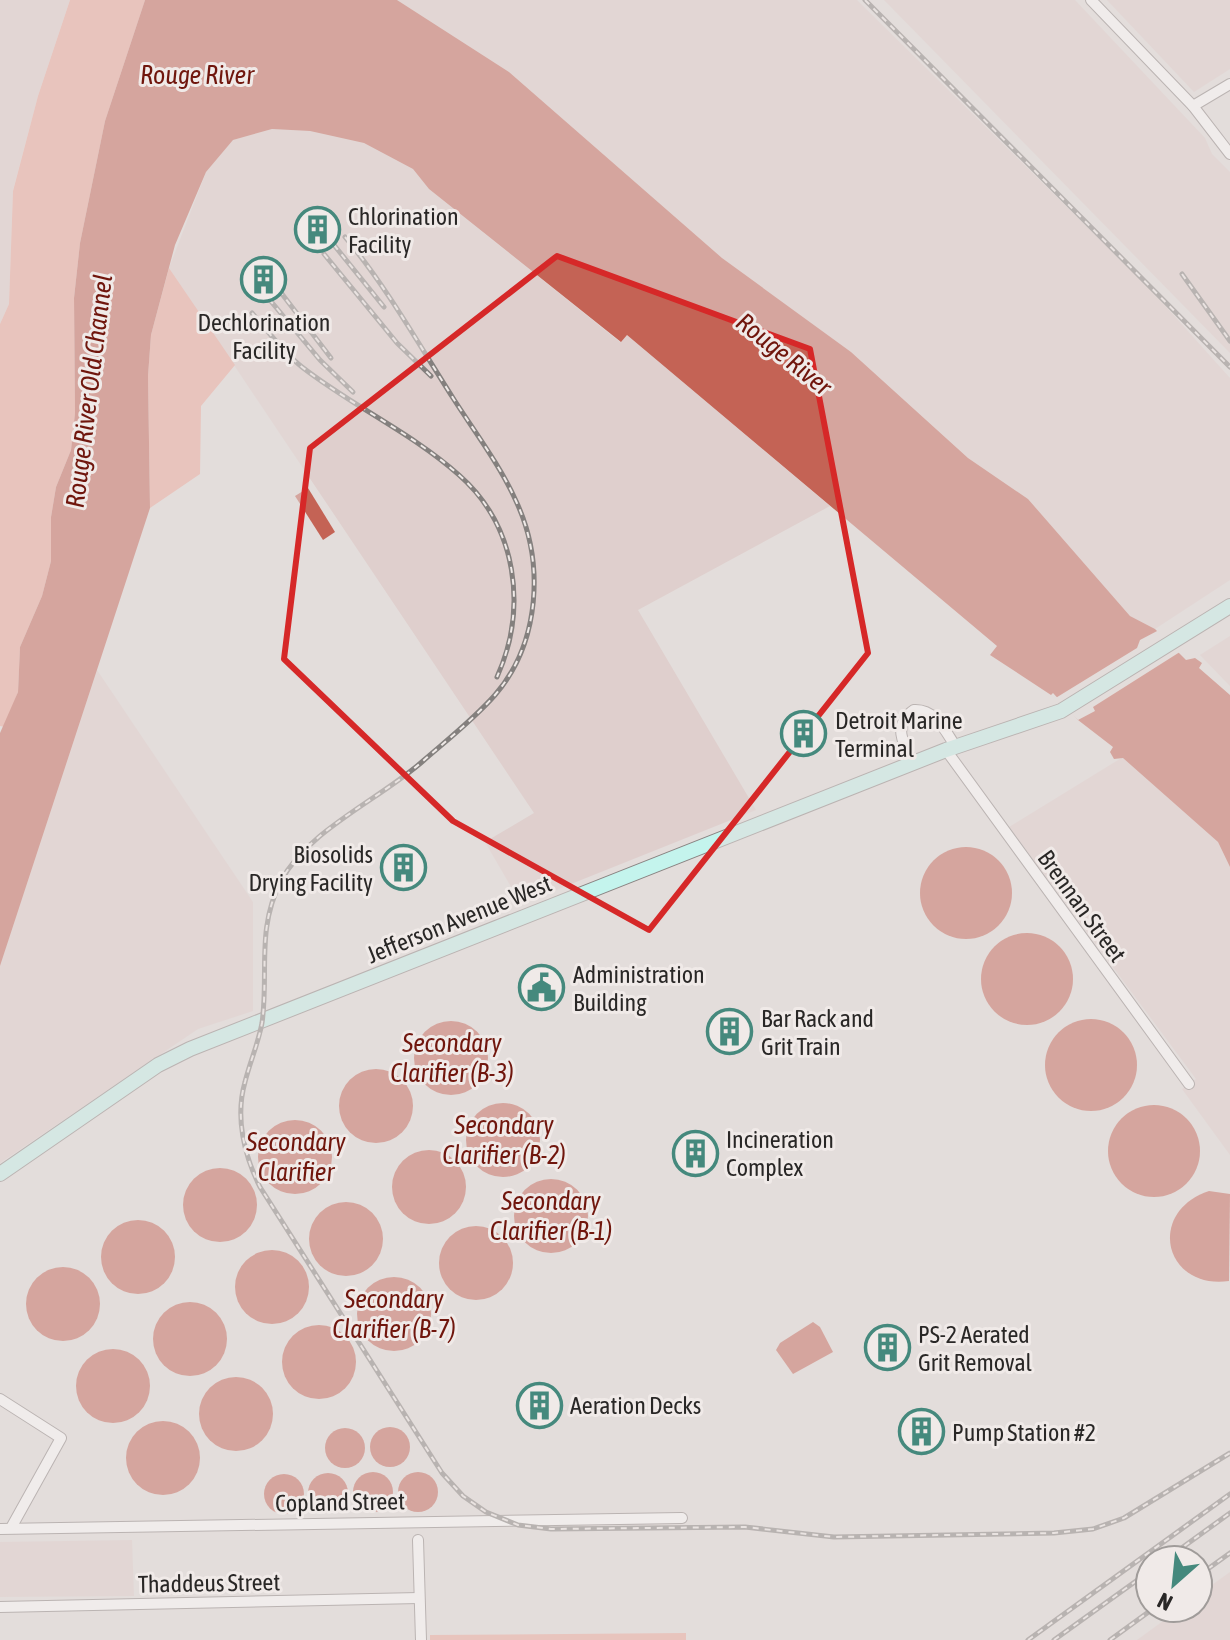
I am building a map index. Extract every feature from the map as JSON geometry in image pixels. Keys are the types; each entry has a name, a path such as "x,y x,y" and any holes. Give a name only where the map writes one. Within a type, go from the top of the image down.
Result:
{"main road":[{"name":"Jefferson Avenue West","path":"0,1174 158,1065 190,1049 951,748 1061,711 1230,606"}],"street":[{"path":"1091,0 1193,106 1230,154"},
{"path":"1193,106 1230,84"},
{"name":"Brennan Street","path":"913,763 901,730 902,723 914,710 926,710 934,715 951,748 1189,1084"},
{"path":"0,1399 61,1438 5,1529"},
{"name":"Copland Street","path":"5,1529 682,1518"},
{"path":"418,1540 421,1640"},
{"name":"Thaddeus Street","path":"0,1607 419,1598"}],"highlighted area":[{"path":"557,256 810,349 868,653 649,930 453,821 284,659 310,448"}],"shaded area":[{"path":"0,0 70,0 38,96 13,190 9,304 0,324"},
{"path":"70,0 145,0 105,121 80,243 74,298 75,413 71,450 56,487 51,517 51,561 42,596 20,647 18,692 5,727 0,726 0,324 9,304 13,191 38,96"},
{"path":"397,0 857,0 1152,291 1230,378 1230,580 1155,629 1130,616 1028,499 968,458 851,352 722,258 509,72"},
{"path":"884,0 1075,0 1205,138 1212,154 1230,172 1230,353"},
{"path":"1107,0 1230,0 1230,69 1194,92"},
{"path":"272,129 310,131 364,143 413,169 429,189 620,342 627,335 830,506 638,610 756,810 521,904 485,842 534,813 169,268 206,172 233,140"},
{"path":"169,268 235,365 201,406 200,474 150,508 148,376 151,335"},
{"path":"1230,636 1230,686 1200,655"},
{"path":"97,670 253,902 253,1011 198,1029 0,1163 0,966"},
{"path":"1123,757 1218,842 1230,867 1230,1155 1182,1089 1196,1079 1009,827"},
{"path":"132,1540 134,1596 0,1597 0,1542"},
{"path":"1230,1572 1230,1640 1137,1640 1159,1624 1214,1624 1214,1584"},
{"path":"686,1633 686,1640 430,1640 430,1635"}],"water":[{"name":"Rouge River","path":"145,0 397,0 509,72 722,258 851,352 968,458 1028,499 1130,616 1155,629 1186,660 1195,658 1202,663 1199,668 1230,695 1230,867 1218,842 1123,758 1114,759 1110,752 1113,747 1078,720 1053,693 1051,695 990,655 997,646 627,335 621,342 429,189 413,169 364,143 310,131 272,129 233,140 206,172 175,245 151,335 148,376 150,508 0,966 0,733 18,692 20,647 42,596 51,561 51,517 56,487 71,450 75,413 74,298 80,243 105,121"},
{"path":"308,488 335,532 323,540 295,496"},
{"path":"966,847 992,855 1004,867 1012,893 1004,919 992,931 966,939 940,931 928,919 920,893 928,867 940,855"},
{"path":"1027,933 1053,941 1065,953 1073,979 1065,1005 1053,1017 1027,1025 1001,1017 989,1005 981,979 989,953 1001,941"},
{"path":"1091,1019 1117,1027 1129,1039 1137,1065 1129,1091 1117,1103 1091,1111 1065,1103 1053,1091 1045,1065 1053,1039 1065,1027"},
{"name":"Secondary Clarifier (B-3)","path":"451,1021 465,1024 477,1032 485,1044 488,1058 485,1072 477,1084 465,1092 451,1095 437,1092 425,1084 417,1072 414,1058 417,1044 425,1032 437,1024"},
{"path":"376,1069 390,1072 402,1080 410,1092 413,1106 410,1120 402,1132 390,1140 376,1143 362,1140 350,1132 342,1120 339,1106 342,1092 350,1080 362,1072"},
{"name":"Secondary Clarifier (B-2)","path":"503,1103 517,1106 529,1114 537,1126 540,1140 537,1154 529,1166 517,1174 503,1177 489,1174 477,1166 469,1154 466,1140 469,1126 477,1114 489,1106"},
{"path":"1154,1105 1180,1113 1192,1125 1200,1151 1192,1177 1180,1189 1154,1197 1128,1189 1116,1177 1108,1151 1116,1125 1128,1113"},
{"name":"Secondary Clarifier","path":"295,1120 309,1123 321,1131 329,1143 332,1157 329,1171 321,1183 309,1191 295,1194 281,1191 269,1183 261,1171 258,1157 261,1143 269,1131 281,1123"},
{"path":"429,1150 443,1153 455,1161 463,1173 466,1187 463,1201 455,1213 443,1221 429,1224 415,1221 403,1213 395,1201 392,1187 395,1173 403,1161 415,1153"},
{"name":"Secondary Clarifier","path":"220,1168 234,1171 246,1179 254,1191 257,1205 254,1219 246,1231 234,1239 220,1242 206,1239 194,1231 186,1219 183,1205 186,1191 194,1179 206,1171"},
{"name":"Secondary Clarifier (B-1)","path":"551,1179 565,1182 577,1190 585,1202 588,1216 585,1230 577,1242 565,1250 551,1253 537,1250 525,1242 517,1230 514,1216 517,1202 525,1190 537,1182"},
{"path":"1209,1191 1230,1194 1229,1281 1207,1281 1190,1274 1177,1262 1171,1247 1171,1231 1176,1215 1189,1201"},
{"name":"Secondary Clarifier","path":"346,1202 360,1205 372,1213 380,1225 383,1239 380,1253 372,1265 360,1273 346,1276 332,1273 320,1265 312,1253 309,1239 312,1225 320,1213 332,1205"},
{"path":"138,1220 152,1223 164,1231 172,1243 175,1257 172,1271 164,1283 152,1291 138,1294 124,1291 112,1283 104,1271 101,1257 104,1243 112,1231 124,1223"},
{"path":"476,1226 490,1229 502,1237 510,1249 513,1263 510,1277 502,1289 490,1297 476,1300 462,1297 450,1289 442,1277 439,1263 442,1249 450,1237 462,1229"},
{"name":"Secondary Clarifier","path":"272,1250 286,1253 298,1261 306,1273 309,1287 306,1301 298,1313 286,1321 272,1324 258,1321 246,1313 238,1301 235,1287 238,1273 246,1261 258,1253"},
{"path":"63,1267 77,1270 89,1278 97,1290 100,1304 97,1318 89,1330 77,1338 63,1341 49,1338 37,1330 29,1318 26,1304 29,1290 37,1278 49,1270"},
{"name":"Secondary Clarifier (B-7)","path":"394,1277 408,1280 420,1288 428,1300 431,1314 428,1328 420,1340 408,1348 394,1351 380,1348 368,1340 360,1328 357,1314 360,1300 368,1288 380,1280"},
{"path":"190,1302 204,1305 216,1313 224,1325 227,1339 224,1353 216,1365 204,1373 190,1376 176,1373 164,1365 156,1353 153,1339 156,1325 164,1313 176,1305"},
{"path":"813,1322 820,1327 833,1352 793,1374 776,1350 780,1343"},
{"path":"319,1325 333,1328 345,1336 353,1348 356,1362 353,1376 345,1388 333,1396 319,1399 305,1396 293,1388 285,1376 282,1362 285,1348 293,1336 305,1328"},
{"path":"113,1349 127,1352 139,1360 147,1372 150,1386 147,1400 139,1412 127,1420 113,1423 99,1420 87,1412 79,1400 76,1386 79,1372 87,1360 99,1352"},
{"path":"236,1377 250,1380 262,1388 270,1400 273,1414 270,1428 262,1440 250,1448 236,1451 222,1448 210,1440 202,1428 199,1414 202,1400 210,1388 222,1380"},
{"path":"163,1421 177,1424 189,1432 197,1444 200,1458 197,1472 189,1484 177,1492 163,1495 149,1492 137,1484 129,1472 126,1458 129,1444 137,1432 149,1424"},
{"path":"390,1427 404,1433 410,1447 404,1461 390,1467 376,1461 370,1447 376,1433"},
{"path":"345,1428 359,1434 365,1448 359,1462 345,1468 331,1462 325,1448 331,1434"},
{"path":"373,1472 387,1478 393,1492 387,1506 373,1512 359,1506 353,1492 359,1478"},
{"path":"418,1472 432,1478 438,1492 432,1506 418,1512 404,1506 398,1492 404,1478"},
{"path":"328,1473 342,1479 348,1493 342,1507 328,1513 314,1507 308,1493 314,1479"},
{"path":"284,1474 298,1480 304,1494 298,1508 284,1514 270,1508 264,1494 270,1480"}],"pier":[{"path":"1159,630 1183,650 1093,707 1095,711 1078,720 1054,699 1137,648 1140,640"}],"railway":[{"path":"865,0 1230,367"},
{"path":"345,237 388,295 510,488 531,550 533,602 521,651 495,695 406,775 308,846 281,881 268,917 262,1023 242,1095 241,1122 246,1149 260,1187 442,1473 463,1496 486,1512 518,1525 551,1529 745,1527 834,1537 1054,1533 1093,1529 1124,1518 1230,1453"},
{"path":"334,245 384,307"},
{"path":"324,254 397,343 431,376"},
{"path":"1182,274 1230,341"},
{"path":"279,290 331,358"},
{"path":"269,299 320,360 353,392"},
{"path":"252,313 302,367 422,446 479,495 505,543 514,596 507,651 497,677"},
{"path":"1028,1640 1230,1494"},
{"path":"1187,1544 1230,1513"},
{"path":"1214,1564 1230,1553"},
{"path":"1054,1640 1134,1582"},
{"path":"1110,1640 1134,1623"}],"place":[{"name":"Chlorination Facility","path":"317,230"},
{"name":"Dechlorination Facility","path":"264,280"},
{"name":"Detroit Marine Terminal","path":"804,734"},
{"name":"Biosolids Drying Facility","path":"404,868"},
{"name":"Administration Building","path":"542,988"},
{"name":"Bar Rack and Grit Train","path":"730,1032"},
{"name":"Incineration Complex","path":"695,1153"},
{"name":"PS-2 Aerated Grit Removal","path":"887,1348"},
{"name":"Aeration Decks","path":"539,1405"},
{"name":"Pump Station #2","path":"921,1432"}],"water label":[{"name":"Rouge River Old Channel","path":"89,391"}]}
